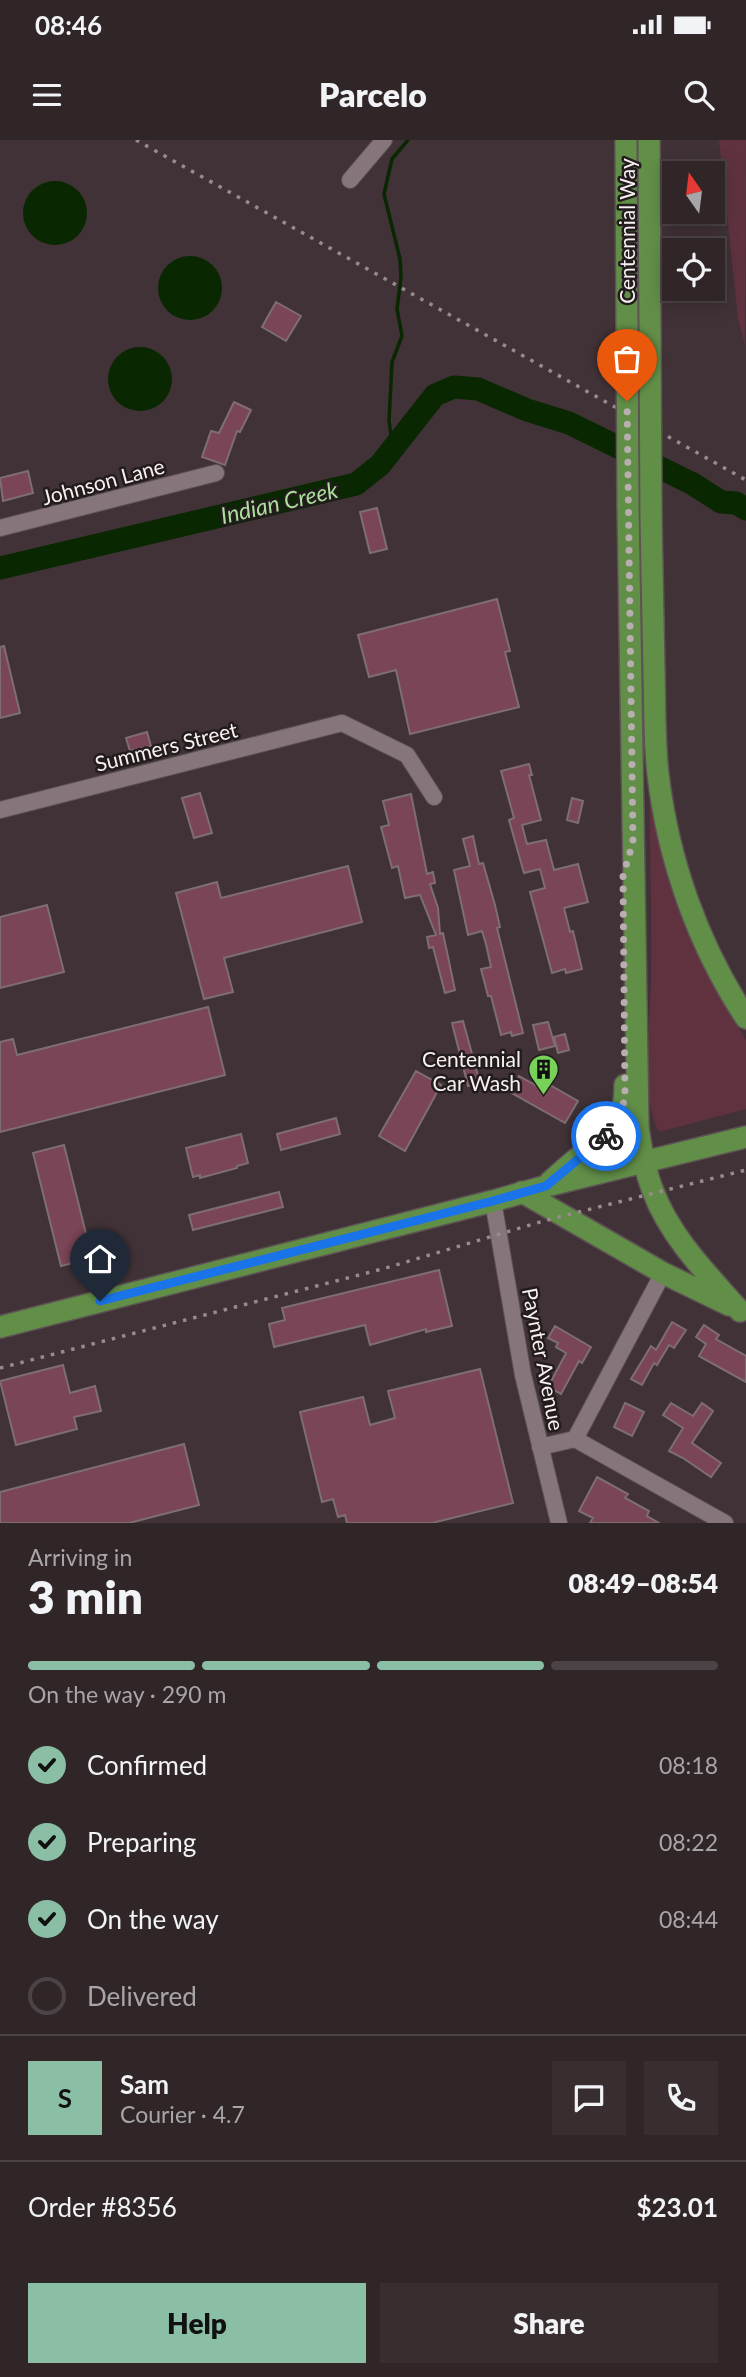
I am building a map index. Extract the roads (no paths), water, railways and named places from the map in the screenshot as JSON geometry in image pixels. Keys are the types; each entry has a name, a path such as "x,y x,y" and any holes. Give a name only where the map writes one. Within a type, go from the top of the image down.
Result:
{"main road":[{"name":"Centennial Way","path":"626,140 636,1105 644,1161 653,1193 676,1234 743,1312"},
{"name":"Centennial Way","path":"649,140 651,517 658,774 676,866 697,926 720,976 746,1018"},
{"path":"546,1186 605,1138 621,1114 625,1096 623,876 633,842"},
{"path":"0,1326 746,1137"},
{"path":"522,1192 663,1273 743,1312"}],"street":[{"path":"350,180 384,140"},
{"name":"Johnson Lane","path":"0,528 216,473"},
{"name":"Summers Street","path":"0,810 342,723 407,755 434,797"},
{"name":"Paynter Avenue","path":"493,1201 523,1375 559,1523"},
{"path":"575,1439 663,1273"},
{"path":"540,1447 575,1439 725,1523"}],"waterway":[{"path":"393,448 389,421 392,362 402,336 397,309 401,277 400,259 384,194 392,159 408,140"},
{"name":"Indian Creek","path":"0,568 356,484 380,465 435,395 454,387 478,389 527,410 569,423 693,484 721,502 736,503 746,509"}],"railway":[{"path":"136,140 746,480"},
{"path":"0,1368 386,1268 547,1220 746,1170"}],"place":[{"name":"Centennial Car Wash","path":"544,1097"}]}
